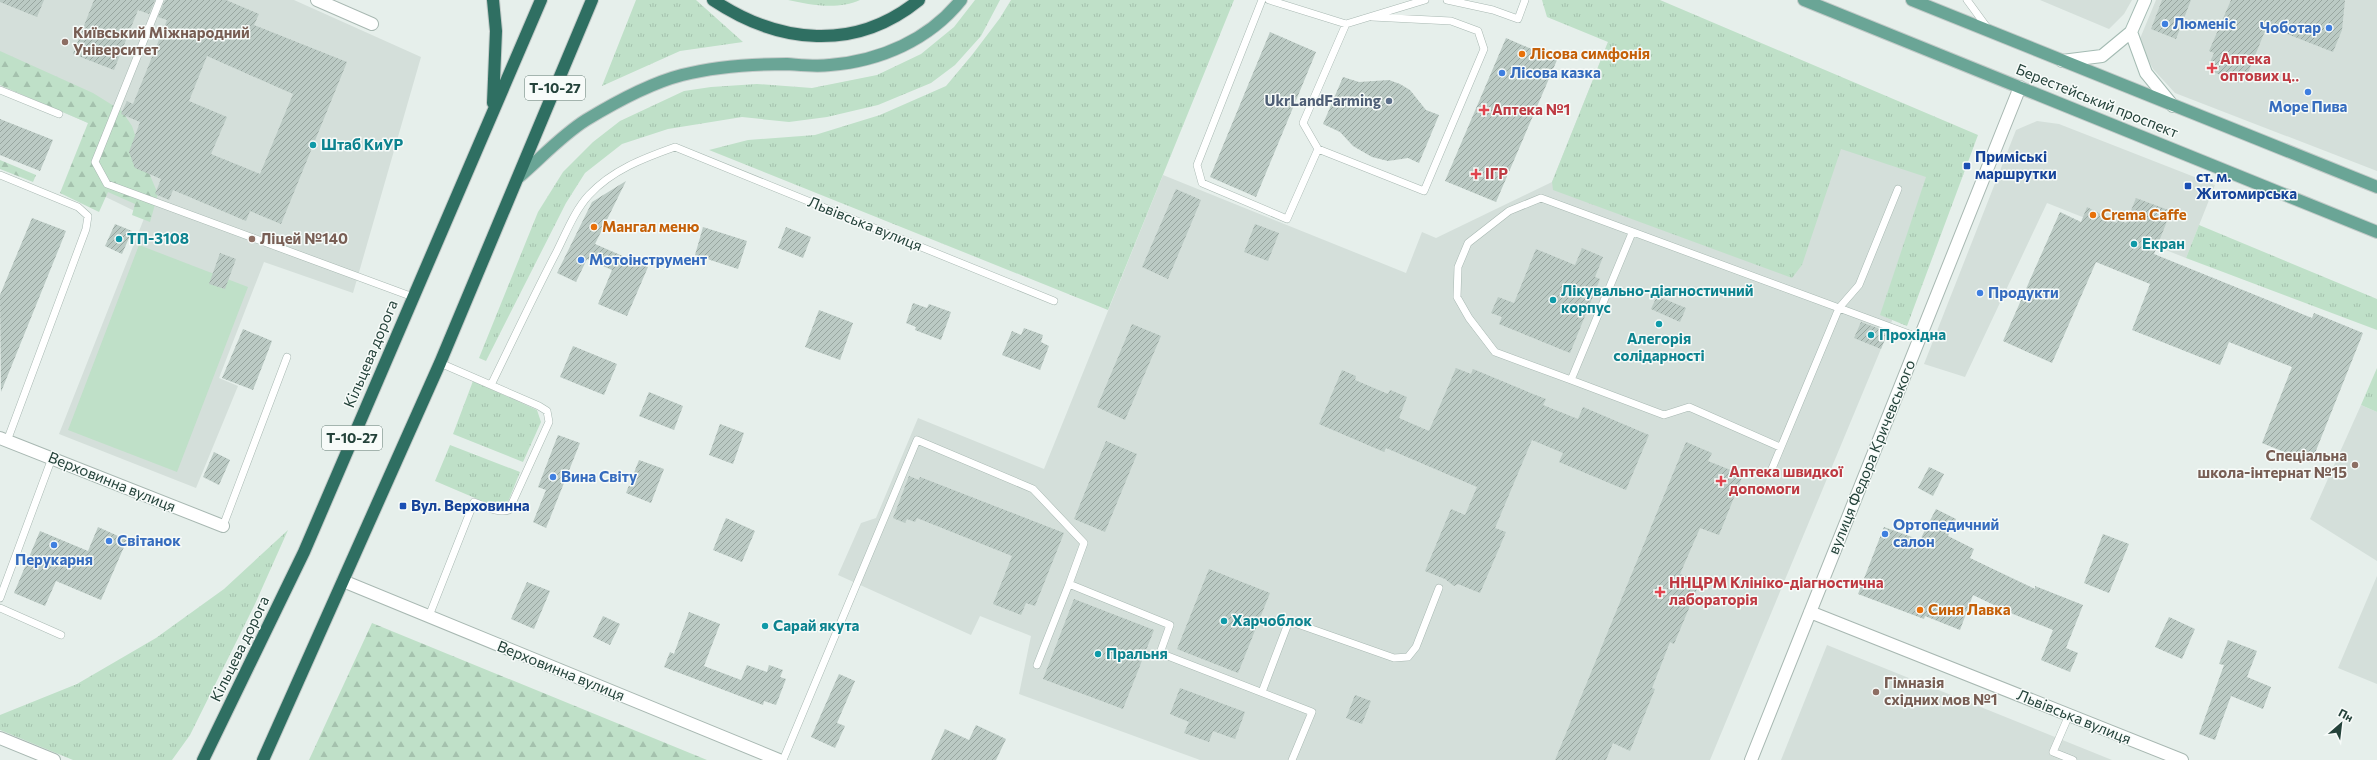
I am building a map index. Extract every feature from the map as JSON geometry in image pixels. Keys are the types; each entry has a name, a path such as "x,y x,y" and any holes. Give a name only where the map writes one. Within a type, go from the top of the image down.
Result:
{"highway":[{"path":"492,112 496,31 493,0"},
{"name":"Кільцева дорога","path":"203,760 304,552 541,0"},
{"name":"Т-10-27","path":"264,760 440,363 592,0"},
{"path":"713,0 736,15 762,25 789,34 819,37 848,34 877,26 903,13 919,0"}],"main road":[{"path":"519,177 586,120 647,87 681,75 716,67 750,64 828,66 867,60 897,50 925,33 950,14 961,0"},
{"name":"Берестейський проспект","path":"1804,0 2377,232"},
{"name":"Берестейський проспект","path":"1912,0 2377,187"}],"street":[{"path":"317,0 372,24"},
{"path":"2062,61 2102,56 2131,32 2145,0"},
{"path":"2131,32 2146,73 2173,106"},
{"name":"вулиця Федора Кричевського","path":"1750,760 2020,87"},
{"name":"Верховинна вулиця","path":"4,439 223,526"},
{"name":"Верховинна вулиця","path":"343,581 762,757 779,760"},
{"name":"Львівська вулиця","path":"1810,612 2182,760"},
{"path":"1,740 54,760"}],"lane":[{"path":"160,0 95,162 107,184 413,297"},
{"path":"1262,0 1197,164 1202,183 1287,219 1318,149"},
{"path":"1269,0 1346,24 1425,0"},
{"path":"1447,0 1493,10 1518,19 1525,0"},
{"path":"1967,0 1991,32"},
{"path":"1346,24 1303,123 1318,149 1424,191 1484,49 1478,31 1451,20 1372,17"},
{"path":"0,90 59,114"},
{"name":"Львівська вулиця","path":"491,384 547,270 588,196 613,174 641,159 675,147 1054,301"},
{"path":"0,175 78,207 88,216 86,230 4,439"},
{"path":"1771,471 1838,308 1859,285 1898,189"},
{"path":"1780,447 1689,407 1664,415 1495,352 1469,318 1457,296 1458,267 1468,243 1509,211 1542,198 1632,233 1920,338"},
{"path":"1571,380 1632,233"},
{"path":"223,526 287,357"},
{"path":"429,616 474,502 497,511 504,512 509,510 549,422 547,411 539,406 440,363"},
{"path":"783,760 917,440 1033,489 1084,543 1037,665"},
{"path":"0,598 52,458"},
{"path":"1068,584 1170,625 1160,653 1312,712 1292,760"},
{"path":"1262,692 1290,621 1394,658 1408,657 1416,647 1439,588"},
{"path":"0,608 62,635"},
{"path":"2068,715 2053,752 2073,760"}],"shaded area":[{"name":"Ліцей №140","path":"0,0 294,0 421,57 353,293 264,262 219,378 238,386 196,488 59,434 145,216 83,186 88,123 0,85"},
{"path":"2040,0 2132,0 2124,14 2109,29"},
{"path":"2156,0 2377,0 2377,171 2175,93 2153,69 2139,41"},
{"path":"1608,42 1945,172 1888,332 1710,760 1200,760 1019,694 1031,636 980,616 971,635 838,575 861,523 876,518 918,418 1044,469 1163,175 1406,273 1422,232 1436,238 1552,182"},
{"path":"2037,121 2059,124 2215,185 2186,258 2047,203 1965,377 1924,364 2016,130"},
{"name":"Спеціальна школа-інтернат №15","path":"2361,405 2377,412 2377,561 2310,519"},
{"path":"2377,576 2377,684 2338,668"},
{"name":"Гімназія східних мов №1","path":"1827,645 2112,760 1781,760"}],"green space":[{"path":"636,0 696,0 743,42 680,51 602,86"},
{"path":"788,0 860,0 843,5 824,6"},
{"path":"975,0 1000,0 981,36 955,65 931,83 878,105 827,117 789,122 742,117 668,129 622,144 585,173 566,203 486,361 479,358 538,212 563,172 593,142 620,121 684,91 711,87 757,84 812,88 877,75 921,54 954,27"},
{"path":"1011,0 1234,0 1108,310 709,150 748,140 815,135 880,115 946,86 1000,18"},
{"path":"1542,0 1660,0 1978,135 1907,326 1880,315 1926,177 1841,149 1802,265 1792,278 1553,190 1552,182 1608,42 1547,17"},
{"path":"0,51 93,93 122,111 132,126 143,159 158,194 150,222 132,215 135,204 108,192 99,212 60,193 88,123 0,85"},
{"path":"0,160 36,175 33,182 0,169"},
{"path":"2199,225 2377,299 2377,330 2186,258"},
{"path":"139,245 248,287 177,472 68,430"},
{"path":"2377,368 2377,412 2361,405"},
{"path":"473,381 537,410 541,422 523,462 453,434"},
{"path":"450,445 520,472 508,502 504,507 496,507 435,481"},
{"path":"288,530 255,604 190,735 172,760 73,760 0,730 0,715 77,684 156,638 224,589"},
{"path":"372,623 707,760 309,760"}],"building":[{"path":"0,0 44,0 37,17 0,2"},
{"path":"94,0 155,0 149,14 138,10 114,70 73,54"},
{"path":"165,0 226,0 259,14 254,25 347,62 281,224 250,211 246,221 173,190 169,200 155,194 161,179 135,168 129,152 140,122 121,114 127,101 133,104 167,20 158,17","holes":["207,56 293,94 260,174 211,154 227,117 189,101"]},
{"path":"2162,0 2191,0 2176,39 2151,29"},
{"path":"2231,0 2345,0 2342,30 2333,52 2267,26 2248,73 2244,72 2238,83 2207,69 2214,53 2209,51"},
{"path":"1270,32 1316,52 1256,197 1210,177"},
{"path":"1506,38 1557,60 1496,202 1445,181"},
{"path":"1343,77 1359,82 1389,80 1400,84 1410,90 1426,110 1439,115 1419,163 1408,158 1388,161 1372,157 1353,146 1340,132 1323,124"},
{"path":"0,119 53,140 40,171 0,155"},
{"path":"626,181 595,244 648,267 627,316 598,304 612,270 587,259 576,282 557,273 592,202"},
{"path":"1176,189 1201,200 1168,279 1142,267"},
{"path":"2136,198 2171,211 2154,254 2312,318 2314,313 2363,333 2311,463 2262,443 2292,367 2229,342 2220,365 2132,330 2150,284 2096,262 2052,363 2003,341 2060,212 2081,222 2087,207 2117,223 2118,220 2126,223"},
{"path":"32,218 66,231 1,392 0,295"},
{"name":"ТП-3108","path":"115,224 132,231 122,254 105,246"},
{"path":"1255,224 1279,233 1268,261 1244,252"},
{"path":"703,227 747,241 738,269 695,255"},
{"path":"786,227 811,237 803,258 778,248"},
{"name":"Лікувально-діагностичний корпус","path":"1582,248 1603,257 1595,277 1600,279 1570,353 1499,324 1502,317 1491,313 1498,297 1514,303 1536,249 1575,265"},
{"path":"220,253 236,259 225,289 209,284"},
{"path":"1657,296 1686,308 1680,322 1651,309"},
{"path":"913,303 927,308 929,304 951,312 941,340 915,330 916,327 906,323"},
{"path":"819,310 853,323 840,360 805,347"},
{"name":"Прохідна","path":"1861,322 1888,332 1881,349 1854,338"},
{"path":"1132,324 1161,336 1125,420 1097,407"},
{"path":"1024,328 1043,335 1041,342 1049,346 1040,370 1002,355 1012,331 1021,335"},
{"path":"243,329 272,341 253,390 222,378"},
{"path":"573,346 617,364 604,395 560,377"},
{"path":"1456,368 1471,374 1473,369 1546,399 1543,405 1578,419 1583,407 1649,435 1626,490 1559,462 1563,453 1532,440 1495,528 1506,532 1480,593 1458,584 1454,586 1445,579 1425,571 1451,509 1465,515 1477,487 1386,448 1384,452 1319,424 1342,370 1356,376 1355,380 1388,394 1390,390 1407,397 1399,418 1429,431"},
{"path":"649,392 683,406 674,430 639,416"},
{"path":"720,424 744,433 733,464 709,455"},
{"path":"558,435 580,443 546,528 533,522 546,490 538,487"},
{"path":"1106,441 1137,454 1105,532 1074,519"},
{"name":"ННЦРМ Клініко-діагностична лабораторія","path":"1686,442 1712,453 1708,461 1743,475 1719,535 1700,528 1680,574 1700,582 1674,644 1670,642 1652,688 1655,689 1630,751 1613,743 1606,760 1555,760"},
{"path":"214,452 230,460 219,485 203,477"},
{"path":"639,460 664,469 651,503 626,493"},
{"path":"1929,467 1944,474 1933,496 1918,488"},
{"path":"909,476 919,480 920,477 1064,533 1035,606 1026,603 1021,615 993,604 1012,556 917,518 915,522 907,519 905,523 893,518"},
{"path":"1936,509 1956,519 1948,536 1974,549 1970,558 2035,589 2035,586 2083,605 2066,648 2078,653 2070,672 2041,660 2053,630 2013,614 1973,595 1960,630 1925,616 1924,619 1858,594 1884,527 1920,540"},
{"path":"726,518 755,531 742,562 713,550"},
{"path":"98,527 127,540 101,600 56,581 45,606 14,593 40,531 88,551"},
{"path":"2103,534 2129,544 2109,593 2084,583"},
{"name":"Харчоблок","path":"1209,569 1270,593 1238,673 1177,649"},
{"path":"527,582 550,591 534,629 511,619"},
{"name":"Пральня","path":"1074,599 1154,630 1123,709 1043,679"},
{"path":"689,612 720,624 704,666 741,680 747,665 767,672 769,665 783,670 780,677 786,679 776,705 764,701 763,705 664,667 670,652 674,654"},
{"path":"603,616 620,624 610,645 593,637"},
{"path":"2169,617 2195,629 2182,659 2155,647"},
{"path":"2228,640 2257,651 2247,677 2271,687 2263,709 2231,696 2215,740 2199,734 2224,665 2219,664"},
{"path":"839,674 855,681 837,723 845,726 835,748 811,737"},
{"path":"1180,688 1245,712 1235,739 1213,731 1209,742 1184,733 1189,722 1170,714"},
{"path":"1355,695 1371,701 1362,724 1346,718"},
{"path":"976,725 1006,739 996,760 931,760 945,729 969,740"}],"place":[{"name":"Люменіс","path":"2165,24"},
{"name":"Чоботар","path":"2329,28"},
{"name":"Київський Міжнародний Університет","path":"65,42"},
{"name":"Лісова симфонія","path":"1522,54"},
{"name":"Аптека оптових ц‥","path":"2212,68"},
{"name":"Лісова казка","path":"1502,73"},
{"name":"Море Пива","path":"2308,92"},
{"name":"UkrLandFarming","path":"1389,101"},
{"name":"Аптека №1","path":"1484,110"},
{"name":"Штаб КиУР","path":"313,145"},
{"name":"Приміські маршрутки","path":"1967,166"},
{"name":"ІГР","path":"1476,174"},
{"name":"ст. м. Житомирська","path":"2188,186"},
{"name":"Crema Caffe","path":"2093,215"},
{"name":"Мангал меню","path":"594,227"},
{"name":"ТП-3108","path":"119,239"},
{"name":"Ліцей №140","path":"252,239"},
{"name":"Екран","path":"2134,244"},
{"name":"Мотоінструмент","path":"581,260"},
{"name":"Продукти","path":"1980,293"},
{"name":"Лікувально-діагностичний корпус","path":"1553,300"},
{"name":"Алегорія солідарності","path":"1659,324"},
{"name":"Прохідна","path":"1871,335"},
{"name":"Спеціальна школа-інтернат №15","path":"2355,465"},
{"name":"Вина Світу","path":"553,477"},
{"name":"Аптека швидкої допомоги","path":"1721,481"},
{"name":"Вул. Верховинна","path":"403,506"},
{"name":"Ортопедичний салон","path":"1885,534"},
{"name":"Світанок","path":"109,541"},
{"name":"Перукарня","path":"54,545"},
{"name":"ННЦРМ Клініко-діагностична лабораторія","path":"1660,592"},
{"name":"Синя Лавка","path":"1920,610"},
{"name":"Харчоблок","path":"1224,621"},
{"name":"Сарай якута","path":"765,626"},
{"name":"Пральня","path":"1098,654"},
{"name":"Гімназія східних мов №1","path":"1876,692"}]}
